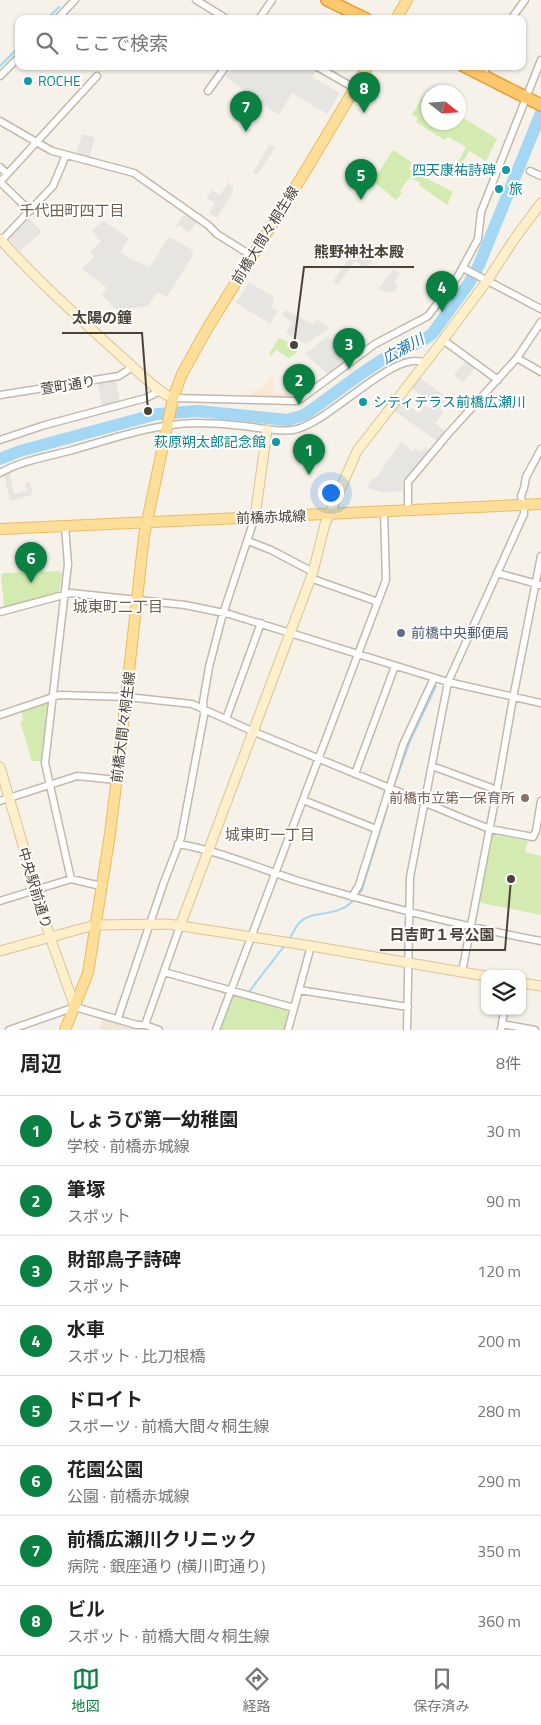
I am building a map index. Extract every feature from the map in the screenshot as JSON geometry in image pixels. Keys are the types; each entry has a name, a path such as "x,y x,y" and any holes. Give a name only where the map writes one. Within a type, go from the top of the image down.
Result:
{"highway":[{"path":"327,0 358,15"},
{"path":"485,71 534,101"}],"main road":[{"path":"398,15 407,0"},
{"name":"前橋大間々桐生線","path":"65,1030 88,973 117,780 144,536 172,403 191,357 365,70"},
{"name":"前橋赤城線","path":"0,529 541,504"}],"street":[{"path":"61,15 76,0"},
{"path":"196,0 221,15"},
{"path":"262,15 272,0"},
{"path":"514,15 523,1"},
{"path":"66,155 53,186 0,241 36,278 172,403 299,400 375,344 424,318 439,303 466,269 478,240 481,212 534,101 541,60"},
{"path":"0,76 15,61"},
{"path":"208,91 223,70"},
{"path":"323,70 354,88"},
{"path":"30,211 0,182 97,76"},
{"path":"0,121 52,151 134,173 213,229 217,234 252,256"},
{"path":"0,167 8,174"},
{"path":"530,171 541,176"},
{"path":"145,1026 252,731 312,576 325,524 357,451 444,340 541,203"},
{"path":"466,269 541,308"},
{"path":"408,510 408,482 448,434 517,358 541,322"},
{"path":"444,340 498,380"},
{"path":"517,358 541,372"},
{"path":"0,473 29,461 167,423 224,424 267,430 296,430 320,418 393,368 416,361 426,363"},
{"name":"萱町通り","path":"0,395 119,376 128,370 130,364"},
{"path":"0,440 45,425 146,398 160,391"},
{"path":"118,1018 178,844 204,716 203,702 209,667 255,517 267,430"},
{"path":"407,1030 410,877 448,682 524,514 521,496 526,477 541,449"},
{"path":"216,1030 387,576 384,512"},
{"path":"65,526 68,564 45,763 71,879"},
{"path":"248,540 271,550 312,576 378,602"},
{"path":"462,972 513,698 538,584 541,556"},
{"path":"497,573 538,584"},
{"path":"0,612 71,593 184,606 224,613 261,623 290,634 448,682 541,703"},
{"path":"226,718 261,623"},
{"path":"355,774 395,666"},
{"path":"353,897 360,884 376,829 392,790 403,745 434,678"},
{"path":"0,715 59,695 127,697 192,704 392,790 490,829 533,837 536,831 541,801"},
{"path":"432,766 497,790"},
{"name":"中央駅前通り","path":"0,767 4,800 75,1006"},
{"path":"4,800 77,776 117,780"},
{"path":"303,800 376,829"},
{"path":"178,844 216,852 275,874 409,912 541,941"},
{"path":"0,901 71,879 101,886"},
{"path":"0,951 95,924 168,924 252,936 481,975"},
{"path":"288,1030 311,946"},
{"path":"164,972 294,1008"},
{"path":"526,983 541,986"},
{"path":"299,990 408,1007"},
{"path":"9,1030 75,1006 159,1030"},
{"path":"501,1027 535,1030"}],"shaded area":[{"path":"230,70 314,70 316,71 312,77 340,93 327,114 292,93 279,115 225,77"},
{"path":"82,134 95,138 89,158 76,154"},
{"path":"269,145 276,147 257,175 253,172"},
{"path":"228,183 233,187 233,192 217,218 209,213 215,203 207,198 212,190 220,195"},
{"path":"187,215 197,221 189,233 179,225 176,228 182,216"},
{"path":"27,216 42,232 20,251 9,239 9,235"},
{"path":"104,221 129,238 120,252 150,267 168,238 172,238 192,250 193,255 167,297 157,292 148,306 117,310 102,295 107,288 82,269 94,257 90,252 101,241 92,231"},
{"path":"362,240 380,252 366,268 355,261 338,285 333,281"},
{"path":"393,269 400,274 394,282 397,291 386,292 378,289"},
{"path":"249,282 274,297 272,299 274,303 271,307 278,311 270,324 236,303"},
{"path":"286,310 313,324 317,319 329,328 306,344 286,333 292,322 282,315"},
{"path":"328,336 336,346 341,342 357,354 329,375 305,354"},
{"path":"466,361 475,368 463,382 454,375"},
{"path":"270,377 274,377 273,392 290,394 289,400 250,396 251,390 260,391 260,388 264,388"},
{"path":"419,377 448,398 440,409 444,412 435,423 446,432 437,441 393,410 400,400 419,413 425,405 429,408 433,404 410,387"},
{"path":"116,380 120,403 102,406 98,384"},
{"path":"401,442 412,451 416,449 422,451 425,447 430,451 402,483 403,491 382,492 367,488 371,480 377,477"},
{"path":"10,473 14,494 27,491 25,483 30,482 33,495 10,501 4,474"},
{"path":"103,1019 139,1030 99,1030"}],"green space":[{"path":"421,99 421,125 416,122 418,118 412,115"},
{"path":"466,119 497,139 486,161 469,151 461,166 457,164 466,147 448,137 444,140 428,130 466,130"},
{"path":"393,150 413,163 409,169 453,192 447,205 410,177 396,200 373,181"},
{"path":"279,338 288,342 286,346 297,352 289,358 276,350 271,356 269,354"},
{"path":"59,571 62,574 59,592 7,607 4,605 1,576 3,573"},
{"path":"46,703 49,705 43,759 41,761 32,761 20,722 23,721 22,711"},
{"path":"490,834 528,841 525,852 541,856 541,915 477,902"},
{"path":"232,996 287,1010 289,1013 285,1030 220,1030"}],"waterway":[{"path":"51,15 59,7"},
{"path":"0,66 15,51"},
{"name":"広瀬川","path":"0,459 20,451 157,414 198,411 288,420 304,415 387,357 427,338 432,334 469,283 479,265 541,113"},
{"path":"393,788 410,741 436,686"},
{"path":"357,896 362,890 392,792"},
{"path":"289,939 298,924 305,918 340,910 354,900"},
{"path":"248,993 285,945"}],"place":[{"name":"ROCHE","path":"28,81"},
{"name":"ビル","path":"364,113"},
{"name":"前橋広瀬川クリニック","path":"246,132"},
{"name":"四天康祐詩碑","path":"506,170"},
{"name":"旅","path":"499,189"},
{"name":"ドロイト","path":"361,200"},
{"name":"水車","path":"442,312"},
{"name":"熊野神社本殿","path":"294,345"},
{"name":"財部鳥子詩碑","path":"349,369"},
{"name":"シティテラス前橋広瀬川","path":"363,402"},
{"name":"筆塚","path":"299,405"},
{"name":"太陽の鐘","path":"148,411"},
{"name":"萩原朔太郎記念館","path":"276,442"},
{"name":"しょうび第一幼稚園","path":"309,475"},
{"name":"花園公園","path":"31,583"},
{"name":"前橋中央郵便局","path":"401,633"},
{"name":"前橋市立第一保育所","path":"525,798"},
{"name":"日吉町１号公園","path":"511,879"}],"district":[{"name":"千代田町四丁目","path":"72,211"},
{"name":"城東町二丁目","path":"118,607"},
{"name":"城東町一丁目","path":"270,835"}]}
